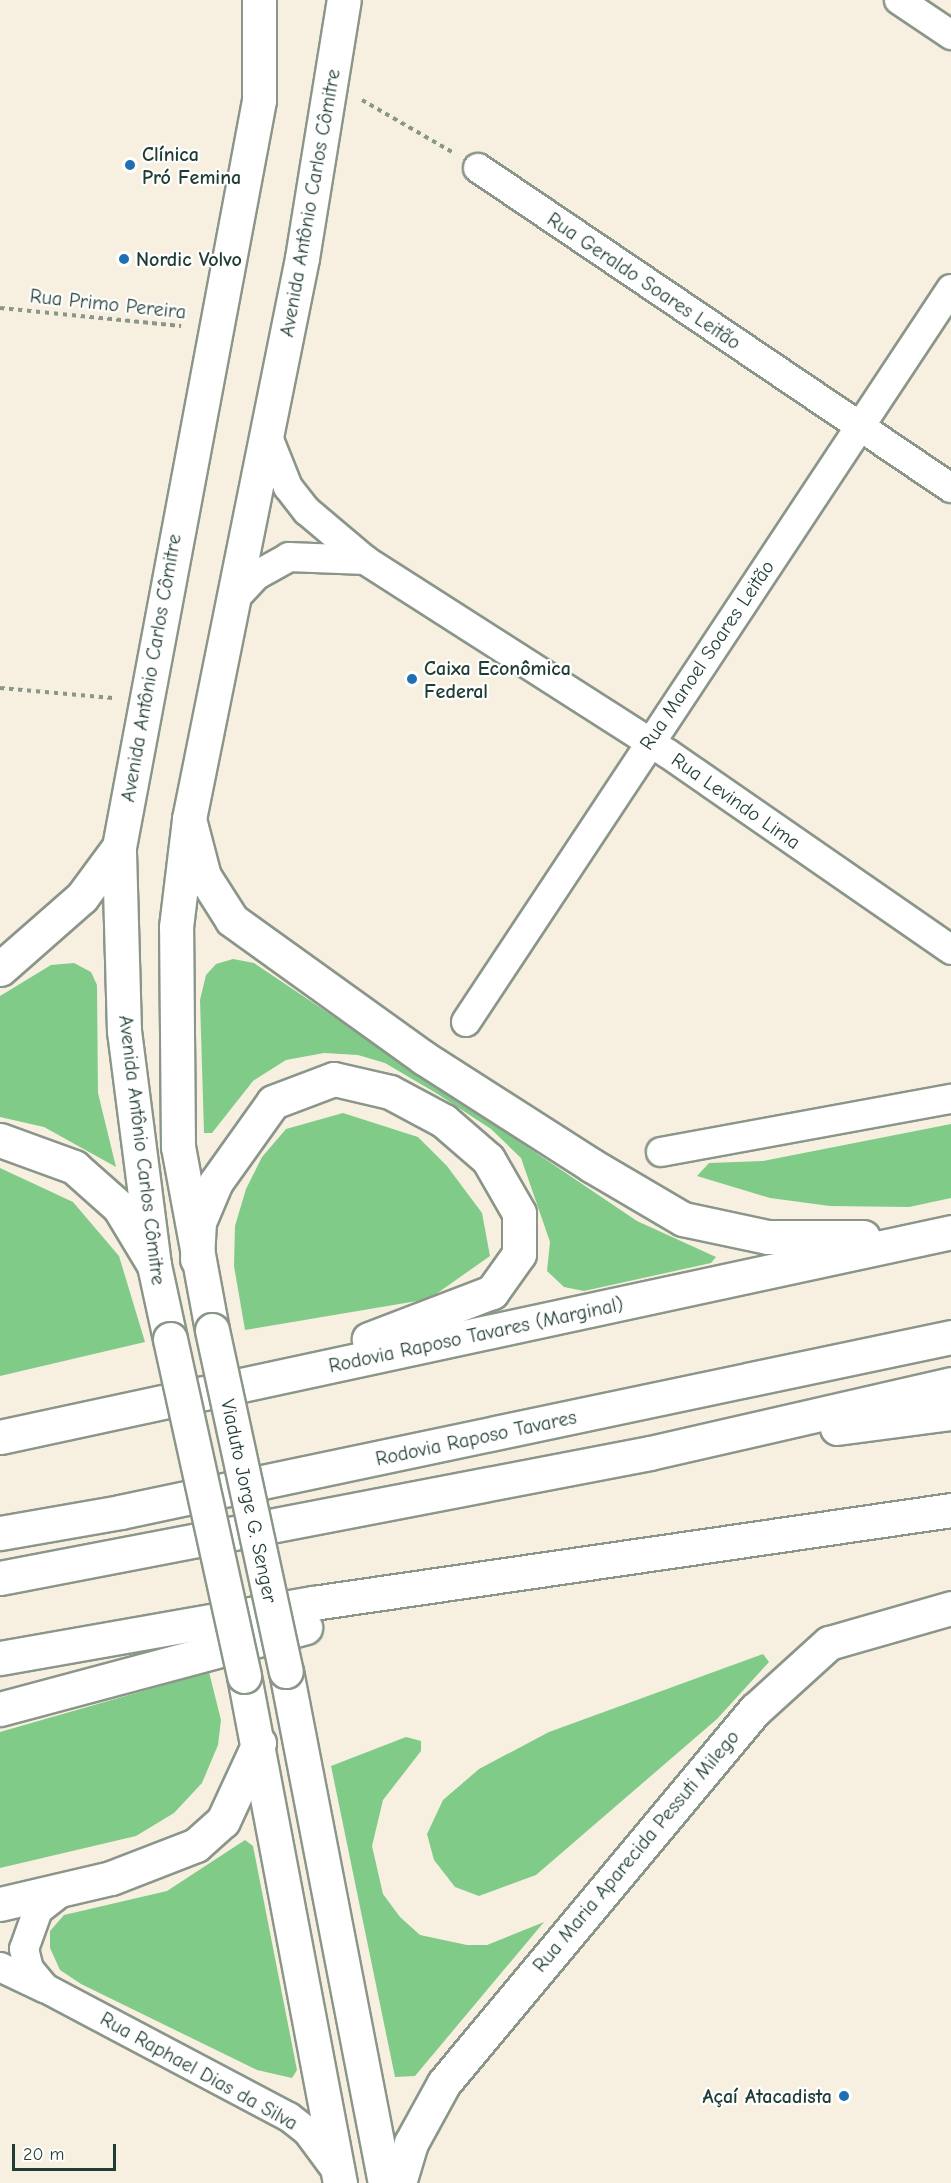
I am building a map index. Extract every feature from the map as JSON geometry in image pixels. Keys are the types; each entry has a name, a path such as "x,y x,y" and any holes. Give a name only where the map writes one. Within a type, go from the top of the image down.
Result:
{"main road":[{"name":"Avenida Antônio Carlos Cômitre","path":"259,0 259,100 213,329 119,847 124,1030 154,1265 259,1741"},
{"name":"Avenida Antônio Carlos Cômitre","path":"212,1330 197,1259 178,1146 176,927 189,819 239,594 344,0"},
{"path":"189,819 198,860 217,900 268,950 444,1070 683,1220 768,1237 867,1237 951,1222"},
{"path":"0,969 82,897 119,847"},
{"path":"122,1412 373,1338 492,1292 519,1254 519,1213 489,1159 444,1121 390,1092 334,1079 273,1102 244,1136 199,1222 197,1259"},
{"path":"0,1140 74,1167 119,1207 154,1265"},
{"name":"Rodovia Raposo Tavares (Marginal)","path":"10,1434 122,1412 951,1232"},
{"name":"Viaduto Jorge G. Senger","path":"212,1330 286,1671 323,1873 385,2183"},
{"name":"Rodovia Raposo Tavares","path":"0,1533 120,1512 951,1337"},
{"path":"0,1578 651,1453 951,1384"},
{"path":"651,1453 951,1413"},
{"path":"0,1658 485,1579 951,1510"},
{"path":"0,1709 485,1579"},
{"name":"Rua Maria Aparecida Pessuti Milego","path":"399,2183 411,2143 444,2083 755,1710 829,1643 951,1608"},
{"path":"259,1741 338,2177"},
{"name":"Rua Raphael Dias da Silva","path":"0,1904 60,1893 196,1845 223,1821 259,1741"}],"street":[{"path":"899,0 951,35"},
{"name":"Rua Geraldo Soares Leitão","path":"478,168 859,428 951,488"},
{"name":"Rua Manoel Soares Leitão","path":"466,1023 649,741 951,290"},
{"name":"Rua Levindo Lima","path":"268,437 288,487 307,512 365,560 649,741 951,950"},
{"path":"239,594 257,575 289,557 365,560"},
{"path":"661,1152 951,1099"},
{"name":"Rua Raphael Dias da Silva","path":"60,1893 38,1910 24,1949 29,1969 45,1988 289,2118 307,2131 338,2177"}],"path":[{"path":"331,82 478,168"},
{"name":"Rua Primo Pereira","path":"0,308 213,329"},
{"path":"0,688 145,702"}],"green space":[{"path":"233,959 254,963 637,1221 716,1257 711,1263 584,1291 564,1287 547,1271 550,1242 521,1158 491,1129 436,1093 385,1063 358,1055 324,1053 286,1060 253,1081 212,1133 204,1133 200,1000 206,975 216,964"},
{"path":"74,963 91,972 97,985 98,1093 116,1167 44,1127 0,1117 0,996 51,965"},
{"path":"343,1113 418,1137 447,1166 482,1213 490,1256 429,1299 245,1330 234,1266 235,1226 246,1189 262,1157 286,1129"},
{"path":"951,1124 951,1198 909,1207 830,1206 770,1198 697,1176 709,1163 763,1161"},
{"path":"0,1168 73,1202 119,1256 145,1342 0,1376"},
{"path":"763,1654 769,1662 717,1719 536,1875 479,1896 455,1887 434,1860 427,1834 443,1800 479,1769 549,1732"},
{"path":"209,1672 221,1720 218,1745 202,1783 174,1813 136,1836 0,1868 0,1732"},
{"path":"406,1737 421,1741 421,1751 383,1800 372,1846 383,1894 400,1917 420,1935 467,1945 487,1945 544,1922 415,2076 395,2077 331,1766"},
{"path":"245,1840 253,1846 297,2070 292,2078 257,2070 81,1984 60,1970 50,1948 50,1931 64,1915 167,1891"}],"place":[{"name":"Clínica Pró Femina","path":"130,165"},
{"name":"Nordic Volvo","path":"124,259"},
{"name":"Caixa Econômica Federal","path":"412,679"},
{"name":"Açaí Atacadista","path":"844,2096"}]}
